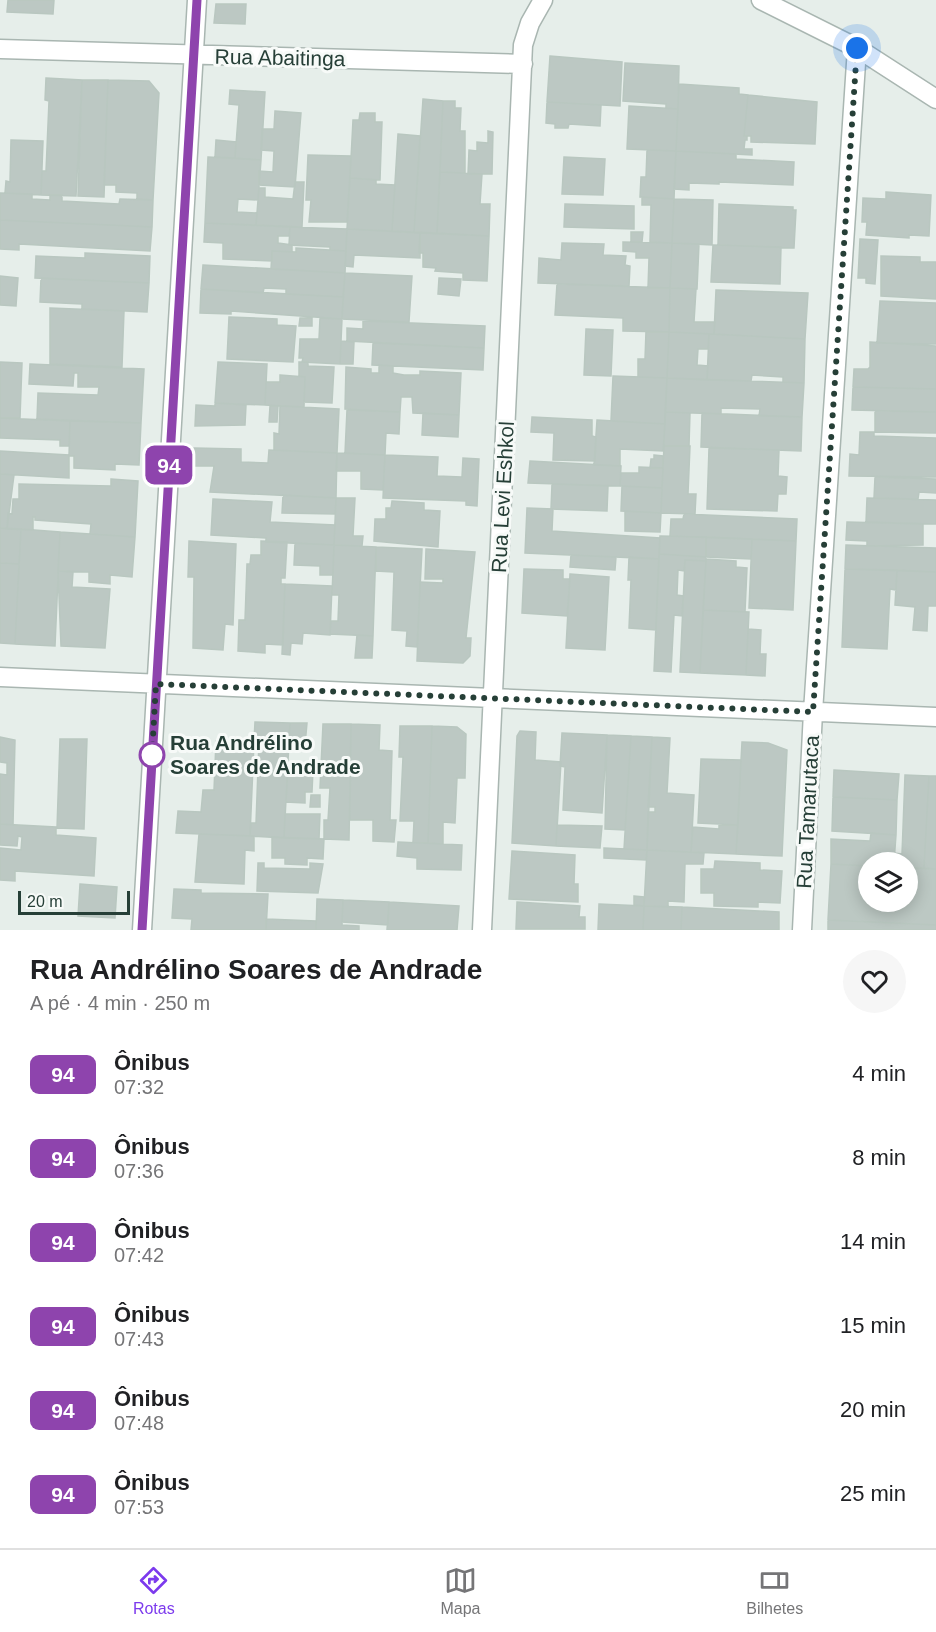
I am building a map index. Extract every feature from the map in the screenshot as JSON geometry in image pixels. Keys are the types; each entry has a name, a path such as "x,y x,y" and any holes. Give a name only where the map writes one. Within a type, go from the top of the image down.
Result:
{"street":[{"path":"142,930 197,0"},
{"name":"Rua Levi Eshkol","path":"482,930 523,45 530,23 543,0"},
{"path":"761,0 857,48 936,99"},
{"name":"Rua Tamarutaca","path":"802,930 813,712 857,48"},
{"name":"Rua Abaitinga","path":"0,49 523,64"},
{"path":"0,677 936,717"}],"building":[{"path":"8,0 54,0 53,14 7,12"},
{"path":"216,4 246,4 245,24 214,23"},
{"path":"550,56 622,62 620,106 547,102"},
{"path":"625,63 679,66 678,109 666,108 666,104 623,101"},
{"path":"46,78 82,80 76,196 41,195 42,171 46,171 49,101 45,100"},
{"path":"82,80 108,80 104,197 78,196"},
{"path":"108,80 149,81 159,93 153,200 137,199 137,193 116,192 116,185 104,185"},
{"path":"679,84 739,88 739,94 748,95 744,136 747,136 747,140 745,140 744,149 752,149 752,155 676,151"},
{"path":"230,90 265,92 261,160 235,158 239,105 229,104"},
{"path":"748,95 817,102 815,144 751,142 751,136 744,136"},
{"path":"423,99 443,101 437,233 414,232"},
{"path":"443,101 455,101 455,108 461,108 460,131 465,131 465,173 440,172"},
{"path":"547,102 601,105 600,126 569,124 568,128 555,128 555,124 546,123"},
{"path":"629,106 678,109 676,151 627,149"},
{"path":"275,111 301,113 295,187 259,185 259,171 273,172 274,151 261,150 262,129 274,129"},
{"path":"360,113 375,113 375,122 382,122 380,180 350,178 353,120 359,120"},
{"path":"488,131 493,132 492,174 468,174 469,150 477,151 477,142 488,143"},
{"path":"398,134 420,136 414,232 392,231"},
{"path":"11,140 43,141 41,195 5,193 6,181 10,182"},
{"path":"216,140 236,142 235,158 215,157"},
{"path":"647,150 676,151 674,199 640,197 641,177 646,177"},
{"path":"676,151 736,154 736,159 794,162 793,185 689,183 689,190 674,189"},
{"path":"308,155 351,156 347,222 309,222 311,200 306,200"},
{"path":"208,157 261,160 258,200 238,199 237,212 257,213 256,225 205,223"},
{"path":"564,157 605,159 603,195 562,194"},
{"path":"440,172 482,174 480,204 490,204 489,236 437,233"},
{"path":"350,178 376,180 376,184 395,185 392,231 347,229"},
{"path":"295,182 304,182 302,227 256,225 259,188 265,188 265,197 293,199"},
{"path":"886,192 931,195 929,236 909,235 909,238 866,235 867,222 862,222 863,198 886,199"},
{"path":"0,193 32,194 32,199 50,200 50,195 62,195 62,201 119,204 120,199 153,200 152,227 0,220"},
{"path":"642,197 674,199 672,243 650,242 651,205 642,205"},
{"path":"674,199 713,200 712,245 672,243"},
{"path":"565,204 634,206 634,229 564,227"},
{"path":"719,204 793,207 793,210 796,210 794,248 718,245"},
{"path":"0,220 152,227 150,251 19,244 19,250 0,249"},
{"path":"205,223 290,227 289,236 278,236 278,243 292,245 292,252 272,251 272,261 223,259 223,243 204,242"},
{"path":"290,227 347,229 346,251 330,250 330,247 289,245"},
{"path":"347,229 420,233 420,258 354,255 353,267 345,266"},
{"path":"631,232 643,232 642,242 631,242"},
{"path":"420,233 489,236 487,281 463,280 463,273 435,271 436,268 423,267 423,253 419,253"},
{"path":"860,239 878,240 875,284 866,283 866,278 858,278"},
{"path":"623,242 672,243 670,288 648,288 649,258 636,258 636,252 623,251"},
{"path":"562,243 604,244 603,255 626,256 625,265 630,266 629,286 538,283 539,258 561,260"},
{"path":"672,243 699,244 697,289 670,288"},
{"path":"713,245 781,247 780,284 711,282"},
{"path":"296,248 346,251 345,273 271,269 272,251 296,252"},
{"path":"85,253 150,256 149,283 35,278 36,256 85,258"},
{"path":"881,256 920,257 920,262 936,262 936,299 881,296"},
{"path":"203,265 345,273 343,297 286,294 286,289 264,288 263,293 201,289"},
{"path":"345,273 412,276 409,322 342,319"},
{"path":"0,276 18,278 16,306 0,305"},
{"path":"41,278 149,283 147,312 82,309 82,304 40,302"},
{"path":"439,278 461,279 459,296 438,294"},
{"path":"557,284 670,288 669,332 623,331 623,318 555,315"},
{"path":"670,288 696,289 694,322 715,322 714,334 669,332"},
{"path":"201,289 343,297 342,319 231,311 231,314 200,313"},
{"path":"716,290 808,293 805,339 714,334"},
{"path":"880,301 936,303 936,344 877,343"},
{"path":"50,308 124,311 122,367 50,364"},
{"path":"229,317 277,319 277,325 296,326 293,362 227,359"},
{"path":"300,318 312,318 312,326 299,326"},
{"path":"320,318 342,319 340,364 302,362 303,358 299,358 300,339 319,339"},
{"path":"363,321 485,326 484,348 347,341 347,328 363,329"},
{"path":"586,329 613,330 611,376 584,375"},
{"path":"646,331 669,332 667,378 638,377 638,359 645,359"},
{"path":"669,332 709,334 708,349 698,349 697,365 708,366 707,380 667,378"},
{"path":"709,334 805,339 804,383 783,382 783,377 752,375 751,381 707,380"},
{"path":"341,341 354,342 353,364 340,364"},
{"path":"870,342 936,346 936,389 853,387 854,369 870,367"},
{"path":"373,343 484,348 483,370 372,365"},
{"path":"0,362 22,363 20,418 0,418"},
{"path":"218,362 267,364 265,405 215,403"},
{"path":"299,362 308,362 308,366 334,367 332,403 304,402 305,377 299,376"},
{"path":"30,364 144,369 141,423 37,419 38,393 98,395 99,387 78,387 78,373 74,373 73,386 29,384"},
{"path":"379,365 393,366 393,373 404,375 420,375 420,371 461,373 459,415 413,413 412,397 401,397 400,412 345,409 346,367 371,369 371,373 379,373"},
{"path":"280,375 305,377 304,407 265,405 266,382 280,382"},
{"path":"613,376 667,378 665,424 611,421"},
{"path":"667,378 804,383 802,417 759,416 760,409 721,408 721,414 665,412"},
{"path":"853,387 936,389 936,412 852,410"},
{"path":"215,403 246,405 245,425 195,426 196,405 215,406"},
{"path":"270,406 278,406 277,422 269,422"},
{"path":"280,406 339,409 337,453 274,450 274,433 279,434"},
{"path":"347,410 400,412 399,434 386,433 385,455 345,453"},
{"path":"875,411 936,412 936,433 875,432"},
{"path":"665,412 690,413 689,446 664,446"},
{"path":"423,413 459,415 458,437 422,435"},
{"path":"702,413 802,417 801,451 701,447"},
{"path":"532,417 592,420 592,436 596,437 595,461 553,460 554,433 531,432"},
{"path":"0,418 70,421 69,446 60,446 60,440 0,438"},
{"path":"597,420 665,424 663,451 620,449 620,466 594,465"},
{"path":"70,421 141,423 139,465 115,464 115,470 74,468 74,456 69,456"},
{"path":"860,432 874,432 874,436 936,438 936,477 849,476 850,454 859,455"},
{"path":"664,446 690,446 688,494 696,494 695,514 661,513"},
{"path":"194,448 241,449 241,462 268,463 269,450 337,453 336,498 210,492 214,466 193,466"},
{"path":"709,448 779,450 778,476 787,477 786,494 778,494 777,511 707,509"},
{"path":"0,451 69,455 69,478 0,474"},
{"path":"337,453 385,455 383,490 361,489 361,471 336,471"},
{"path":"385,455 438,457 437,476 462,477 463,458 479,459 477,506 466,505 466,501 383,498"},
{"path":"654,455 663,456 663,468 650,468"},
{"path":"530,461 621,466 620,486 528,483"},
{"path":"639,467 663,468 662,488 620,486 621,473 639,473"},
{"path":"0,474 14,475 7,529 0,528"},
{"path":"875,477 936,479 936,493 919,492 918,499 874,498"},
{"path":"111,479 138,481 135,537 90,534 91,524 35,520 35,517 33,517 33,530 7,529 8,513 12,514 13,499 19,499 19,484 111,486"},
{"path":"552,484 608,486 607,511 551,509"},
{"path":"622,486 662,488 661,513 621,511"},
{"path":"283,495 336,498 335,514 282,513"},
{"path":"336,498 355,498 353,536 363,536 362,546 334,545"},
{"path":"867,498 936,500 936,524 866,522"},
{"path":"213,499 272,502 270,522 335,525 334,545 266,542 266,538 211,535"},
{"path":"392,501 424,503 424,510 440,511 438,547 374,541 375,519 386,519 386,508 391,508"},
{"path":"527,508 553,509 552,531 660,538 659,559 525,553"},
{"path":"625,511 661,513 660,532 625,531"},
{"path":"684,514 797,519 796,541 670,536 671,519 683,519"},
{"path":"847,522 923,524 923,545 867,546 867,541 846,540"},
{"path":"0,528 21,529 19,564 0,563"},
{"path":"21,529 60,532 55,646 15,644"},
{"path":"60,532 135,537 132,577 110,575 110,584 89,582 89,572 58,571"},
{"path":"660,536 706,537 706,557 659,554"},
{"path":"706,537 752,539 751,559 706,557"},
{"path":"752,539 796,541 793,610 749,608"},
{"path":"189,541 236,544 233,625 225,624 223,650 193,648 194,577 188,577"},
{"path":"261,541 287,542 285,578 281,578 281,584 285,584 283,645 265,644 265,653 238,651 239,620 245,620 247,564 250,564 251,555 261,555"},
{"path":"295,543 334,545 333,575 320,575 320,566 294,565"},
{"path":"334,545 376,547 373,636 330,634 331,621 338,621 339,595 332,595"},
{"path":"846,545 936,548 936,572 845,569"},
{"path":"376,547 422,549 417,647 406,646 407,631 392,630 394,572 376,571"},
{"path":"426,549 475,552 466,638 471,638 470,656 463,663 417,661 420,582 443,583 443,579 425,579"},
{"path":"659,554 706,557 706,561 685,560 684,571 678,570 677,595 683,596 682,616 674,615 671,672 654,671"},
{"path":"571,555 616,557 615,570 570,567"},
{"path":"629,557 659,559 656,630 629,628 631,580 628,580"},
{"path":"706,559 736,561 736,567 747,568 745,612 703,610"},
{"path":"685,560 706,561 700,673 680,672"},
{"path":"0,563 19,564 15,644 0,643"},
{"path":"524,569 563,570 563,579 570,579 567,616 522,613"},
{"path":"845,569 897,570 896,590 890,589 887,649 842,647"},
{"path":"897,570 936,572 936,606 928,606 927,631 913,630 915,607 895,605"},
{"path":"58,571 73,572 72,587 110,589 105,648 61,646"},
{"path":"570,574 609,577 605,650 566,648"},
{"path":"285,584 332,586 330,635 303,633 302,644 291,643 290,655 282,654"},
{"path":"703,610 749,612 746,675 700,673"},
{"path":"748,629 761,630 760,654 766,654 765,676 746,675"},
{"path":"357,635 373,636 372,658 355,658"},
{"path":"255,722 290,723 284,838 250,836 251,823 256,823 259,741 254,741"},
{"path":"290,723 307,723 305,745 289,744"},
{"path":"323,724 351,724 349,840 324,839 324,820 328,820 330,788 320,788"},
{"path":"351,724 380,725 379,750 392,751 390,820 396,820 394,842 373,841 373,820 350,820"},
{"path":"400,726 432,726 428,843 413,843 414,821 400,821 403,757 399,757"},
{"path":"432,726 457,727 466,734 465,778 457,778 455,823 443,822 443,844 428,843"},
{"path":"520,731 536,732 535,760 561,762 556,846 512,843 517,736"},
{"path":"562,733 607,735 602,813 563,810 565,767 560,766"},
{"path":"607,735 631,736 625,830 605,829"},
{"path":"631,736 652,737 647,850 624,849"},
{"path":"0,737 15,740 13,825 0,824 0,774 7,775 7,763 0,762"},
{"path":"652,737 670,738 667,793 694,795 691,852 647,850 648,812 655,812 655,807 648,807"},
{"path":"60,739 87,739 84,829 57,828"},
{"path":"216,741 254,742 250,836 176,833 178,811 201,812 203,790 214,790"},
{"path":"742,742 768,743 787,750 782,856 736,854"},
{"path":"701,759 741,760 738,825 698,823"},
{"path":"288,769 313,770 312,792 305,792 305,803 286,802"},
{"path":"834,770 899,774 897,800 833,797"},
{"path":"905,775 929,776 924,868 918,868 918,852 902,852"},
{"path":"929,776 936,776 936,869 924,868"},
{"path":"311,795 320,795 320,807 310,807"},
{"path":"833,797 897,800 896,835 832,831"},
{"path":"285,814 320,814 319,839 284,838"},
{"path":"0,824 56,827 56,835 96,838 94,876 15,871 15,881 0,880 0,848 21,850 22,837 18,836 17,846 0,845"},
{"path":"557,825 602,826 600,848 556,846"},
{"path":"719,825 738,825 736,854 691,852 693,827 719,829"},
{"path":"871,833 896,835 895,852 858,852 858,865 831,864 831,839 870,841"},
{"path":"199,834 254,836 254,851 245,850 244,884 195,882"},
{"path":"272,837 324,839 323,859 307,858 307,865 285,864 285,858 272,858"},
{"path":"398,842 462,845 461,870 417,869 417,858 397,856"},
{"path":"604,848 647,850 646,860 604,858"},
{"path":"647,850 704,853 703,864 685,864 684,902 668,901 668,907 644,906"},
{"path":"512,851 575,855 574,884 578,884 578,902 509,899"},
{"path":"715,861 760,863 760,870 782,871 780,903 758,902 758,907 714,906 714,893 701,893 701,869 714,869"},
{"path":"258,863 264,863 264,868 310,869 310,863 323,864 318,893 257,891"},
{"path":"831,864 858,865 858,912 918,912 918,868 936,869 936,925 828,920"},
{"path":"80,884 117,887 115,918 78,916"},
{"path":"174,889 201,890 201,893 268,894 266,930 191,930 192,919 172,918"},
{"path":"634,896 644,897 644,906 634,905"},
{"path":"317,899 343,900 342,925 359,926 359,930 316,930"},
{"path":"343,900 389,902 388,925 342,922"},
{"path":"389,902 459,906 457,930 387,930"},
{"path":"517,902 580,906 579,917 585,917 585,929 516,929"},
{"path":"599,904 644,906 643,930 598,930"},
{"path":"644,906 682,907 681,930 643,930"},
{"path":"682,907 779,912 779,930 681,930"},
{"path":"266,919 316,921 316,930 266,930"},
{"path":"828,920 936,925 936,930 828,930"}],"bus line":[{"name":"94","path":"142,930 197,0"}],"place":[{"name":"Rua Andrélino Soares de Andrade","path":"152,755"}],"route":[{"path":"152,755 156,684 813,712 857,48"}]}
